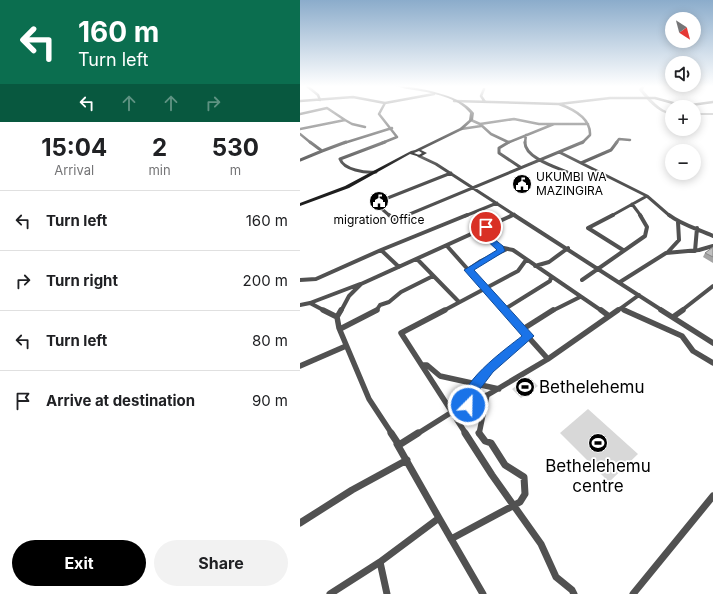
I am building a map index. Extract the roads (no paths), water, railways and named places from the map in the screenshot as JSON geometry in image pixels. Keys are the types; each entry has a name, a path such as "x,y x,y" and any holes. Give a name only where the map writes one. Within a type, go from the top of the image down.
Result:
{"main road":[{"path":"403,158 418,156 438,142 461,129 471,120 471,114"},
{"path":"300,205 328,196 412,152 438,142"},
{"path":"417,150 425,152"},
{"path":"412,152 413,155 418,156"}],"street":[{"path":"336,114 352,124 365,128"},
{"path":"376,172 371,173 351,169 340,161 340,159 397,137 392,128 379,114"},
{"path":"451,174 375,202 395,220 520,167 579,144 588,138 590,133 588,124 577,114"},
{"path":"461,129 514,119 551,126"},
{"path":"300,129 345,120"},
{"path":"471,120 481,125 487,132 508,142"},
{"path":"520,167 515,162 499,153 499,148 508,142 558,123"},
{"path":"539,124 588,124"},
{"path":"300,160 361,136 392,128"},
{"path":"300,134 322,151"},
{"path":"526,135 525,145 534,157 567,172"},
{"path":"581,163 611,150 619,139 630,140"},
{"path":"425,152 428,159"},
{"path":"559,152 647,196 678,222 697,228 713,236"},
{"path":"418,156 428,159 473,187 713,343"},
{"path":"623,250 588,228 647,196"},
{"path":"300,280 316,279 426,231 497,203"},
{"path":"582,280 645,236 648,230 648,224 632,204"},
{"path":"300,305 310,303 361,284 447,246 514,214"},
{"path":"620,282 668,253 670,248 679,240 678,222"},
{"path":"486,227 486,236 501,249"},
{"path":"695,251 697,228"},
{"path":"447,246 523,329 548,359"},
{"path":"666,253 695,251 713,246"},
{"path":"535,266 546,265 568,248"},
{"path":"468,270 501,249 513,250 580,297 584,297 609,316"},
{"path":"381,250 399,267"},
{"path":"417,259 459,302"},
{"path":"526,260 518,271 401,333 514,506 541,544 556,577 572,590 574,594"},
{"path":"340,329 375,312 380,305 389,302 401,292 424,282 433,276"},
{"path":"505,309 550,281 551,277"},
{"path":"361,284 349,296 337,317 346,346 369,399 407,460 438,518 483,594"},
{"path":"673,317 713,286"},
{"path":"396,442 399,445 452,412 487,395 548,359 639,295"},
{"path":"523,329 559,306 580,297"},
{"path":"310,303 337,317"},
{"path":"621,308 682,336 693,351 713,363"},
{"path":"468,405 469,395 489,369 529,336"},
{"path":"300,366 346,346"},
{"path":"423,365 427,365 440,376 499,388"},
{"path":"451,539 514,506 520,502 525,494 524,477 505,465 491,443 485,441 480,434 487,395"},
{"path":"300,524 352,490 407,460"},
{"path":"633,594 713,496"},
{"path":"330,594 380,562 438,518"},
{"path":"380,562 387,594"}],"waterway":[{"path":"701,114 713,114"}],"place":[{"name":"UKUMBI WA MAZINGIRA","path":"522,184"},
{"name":"migration Office","path":"379,201"},
{"name":"Bethelehemu","path":"525,387"},
{"name":"Bethelehemu centre","path":"598,443"}]}
